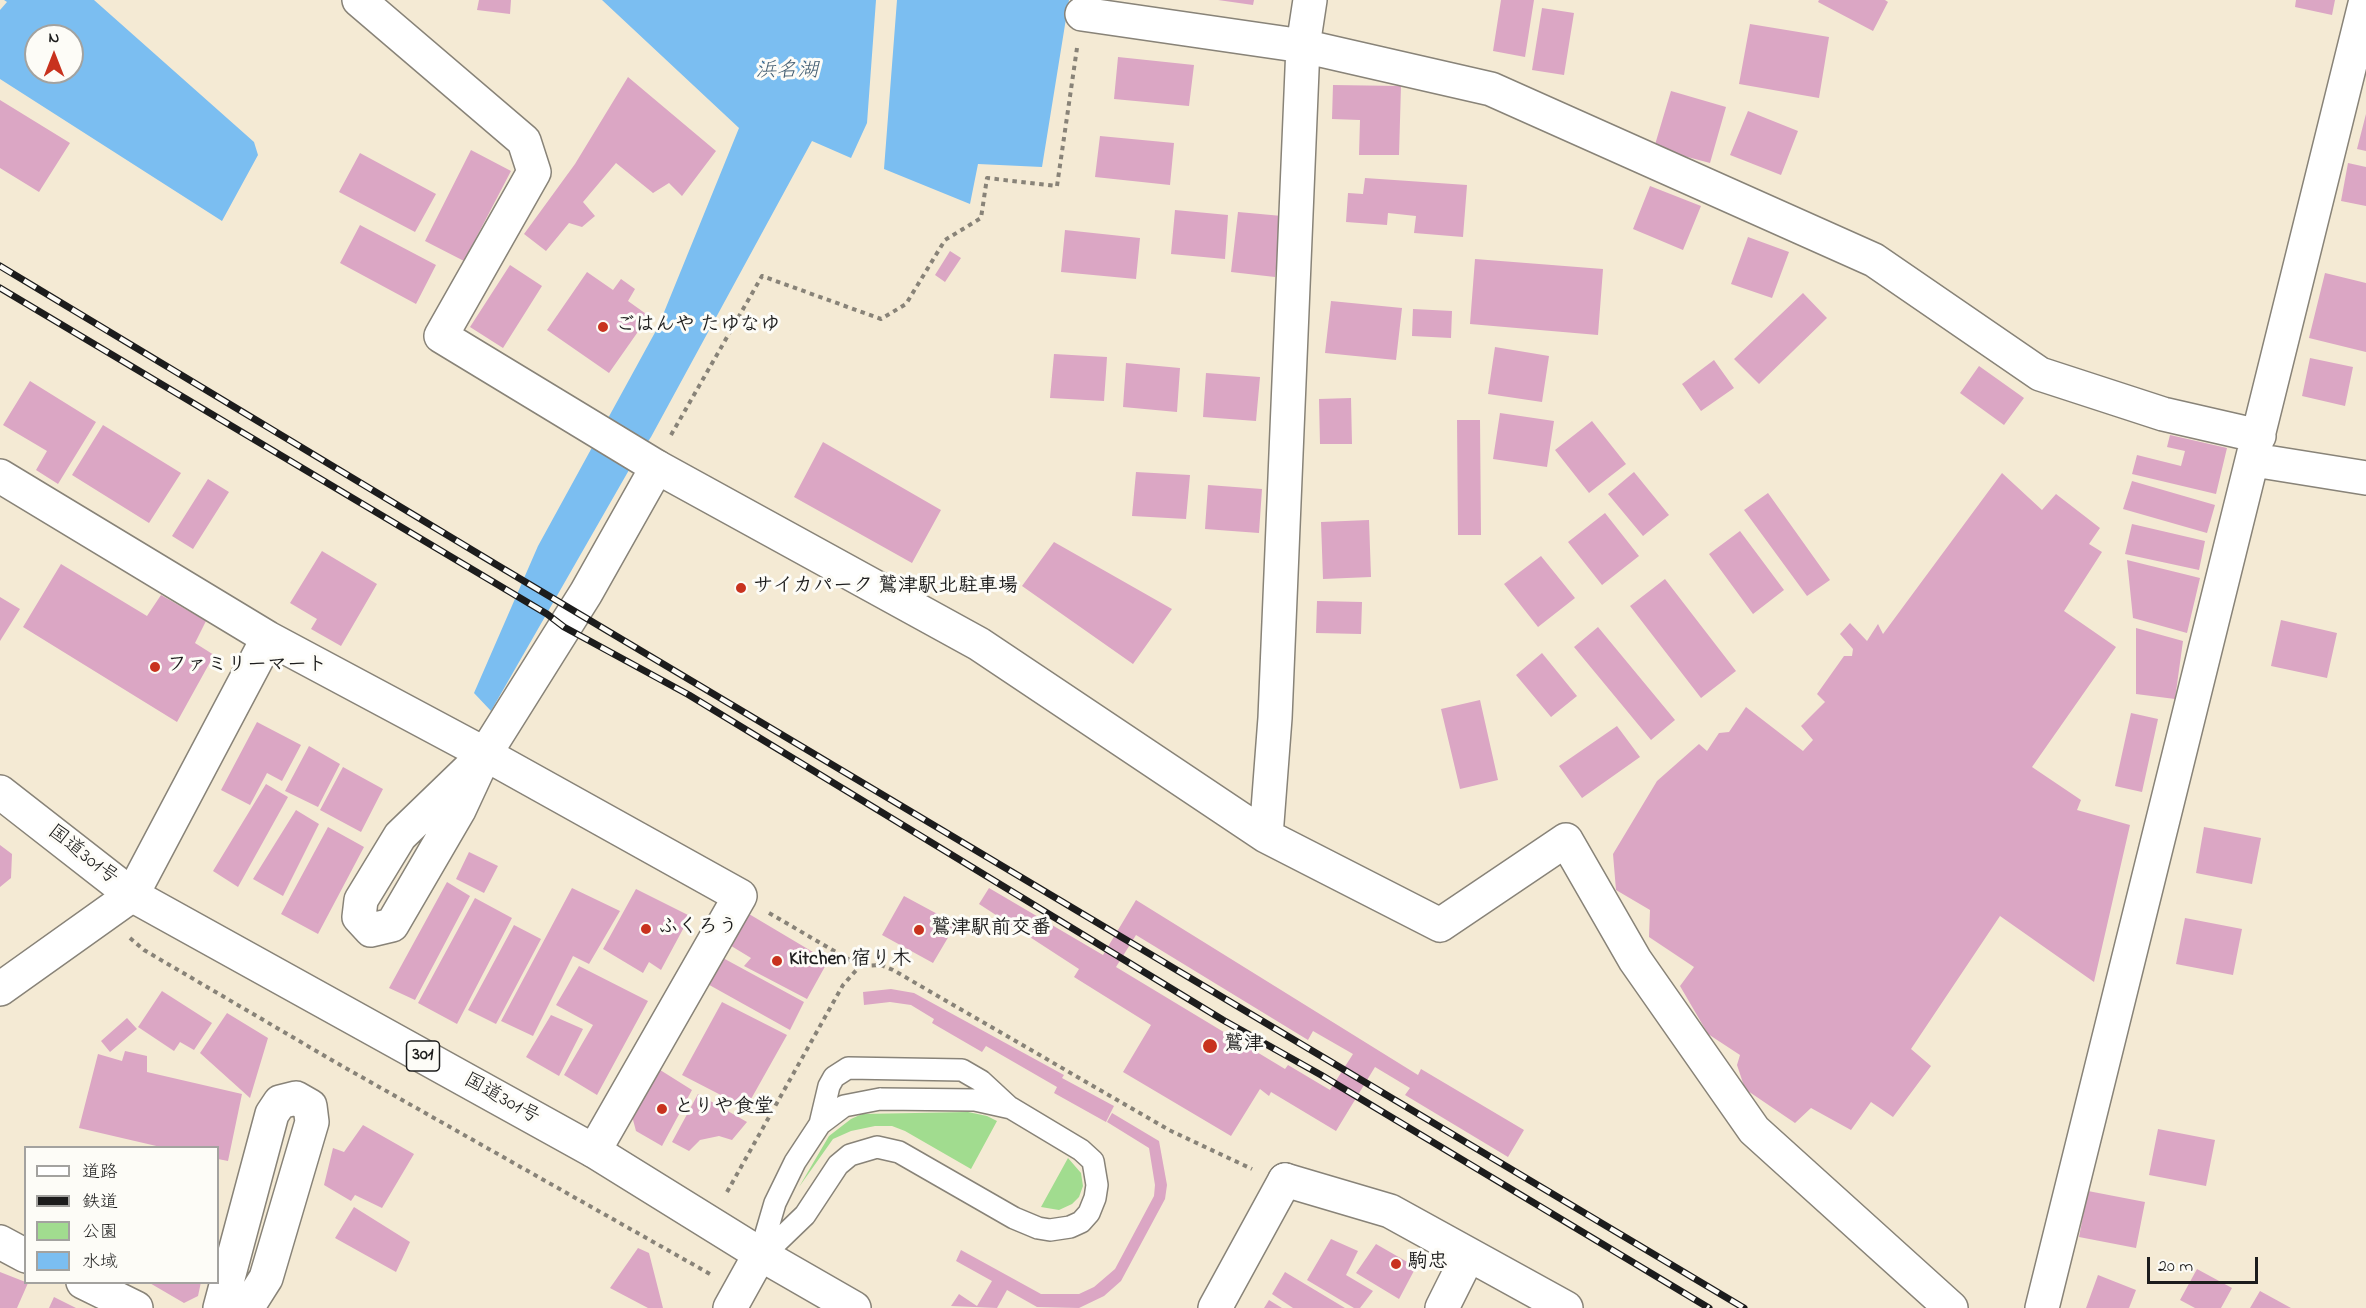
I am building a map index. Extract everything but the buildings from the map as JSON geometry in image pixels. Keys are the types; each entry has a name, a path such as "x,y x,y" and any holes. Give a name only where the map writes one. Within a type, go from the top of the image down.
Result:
{"main road":[{"path":"359,0 524,141 534,172 441,336 600,430 657,467 979,644 1266,837 1440,925 1566,840 1635,960 1754,1130 1951,1308"},
{"path":"1266,837 1275,706 1303,46 1310,0"},
{"path":"2042,1308 2366,0"},
{"path":"1082,14 1303,46 1491,88 1874,260 2040,374 2163,414 2256,448 2366,478"},
{"path":"486,754 400,837 361,900 359,917 371,930 393,925 459,810 486,754 586,593 657,467"},
{"path":"0,476 268,638 486,754 740,896 594,1151"},
{"path":"0,989 132,895 268,638"},
{"name":"国道301号","path":"0,792 132,895 594,1151 760,1254 854,1308"},
{"path":"219,1308 272,1114 280,1101 296,1098 310,1106 312,1122 266,1278 247,1308"},
{"path":"1215,1308 1285,1180 1390,1211 1566,1308"},
{"path":"735,1299 760,1254"},
{"path":"1442,1308 1468,1256"},
{"path":"87,1284 136,1308"}],"lane":[{"path":"760,1254 777,1242 805,1215 838,1165 850,1155 877,1147 899,1152 1014,1218 1038,1228 1060,1229 1081,1222 1089,1213 1095,1198 1096,1173 1093,1161 1081,1150 1012,1109 981,1081 962,1070 848,1068 834,1077 829,1086 820,1124"},
{"path":"760,1254 775,1203 795,1162 820,1124 844,1106 880,1099 975,1100 1012,1109"}],"path":[{"path":"657,467 666,444 762,276 881,319 906,304 945,240 981,218 987,178 1057,186 1082,14"},
{"path":"740,896 860,966 881,965 893,970 1192,1142 1242,1165 1285,1180"},
{"path":"104,915 154,956 735,1299"},
{"path":"709,1223 843,985 860,966"}],"green space":[{"path":"968,1112 987,1116 997,1121 971,1169 905,1131 892,1126 875,1126 851,1131 833,1139 799,1187 829,1136 851,1119 862,1114"},
{"path":"1068,1158 1081,1173 1083,1186 1079,1197 1072,1204 1059,1210 1041,1207"}],"water":[{"path":"4,0 94,0 254,142 258,155 222,221 0,79 0,10 7,2"},
{"name":"浜名湖","path":"602,0 876,0 867,123 851,158 812,141 651,437 629,470 491,711 474,693 538,546 658,327 739,128"},
{"path":"897,0 1069,0 1042,167 978,164 970,204 884,169"}],"railway":[{"path":"0,266 1744,1308"},
{"path":"0,288 547,614 564,627 689,695 1223,1020 1321,1075 1709,1308"}],"place":[{"name":"ごはんや たゆなゆ","path":"603,327"},
{"name":"サイカパーク 鷲津駅北駐車場","path":"741,588"},
{"name":"ファミリーマート","path":"155,667"},
{"name":"ふくろう","path":"646,929"},
{"name":"鷲津駅前交番","path":"919,930"},
{"name":"Kitchen 宿り木","path":"777,961"},
{"name":"鷲津","path":"1210,1046"},
{"name":"とりや食堂","path":"662,1109"},
{"name":"駒忠","path":"1396,1264"}]}
